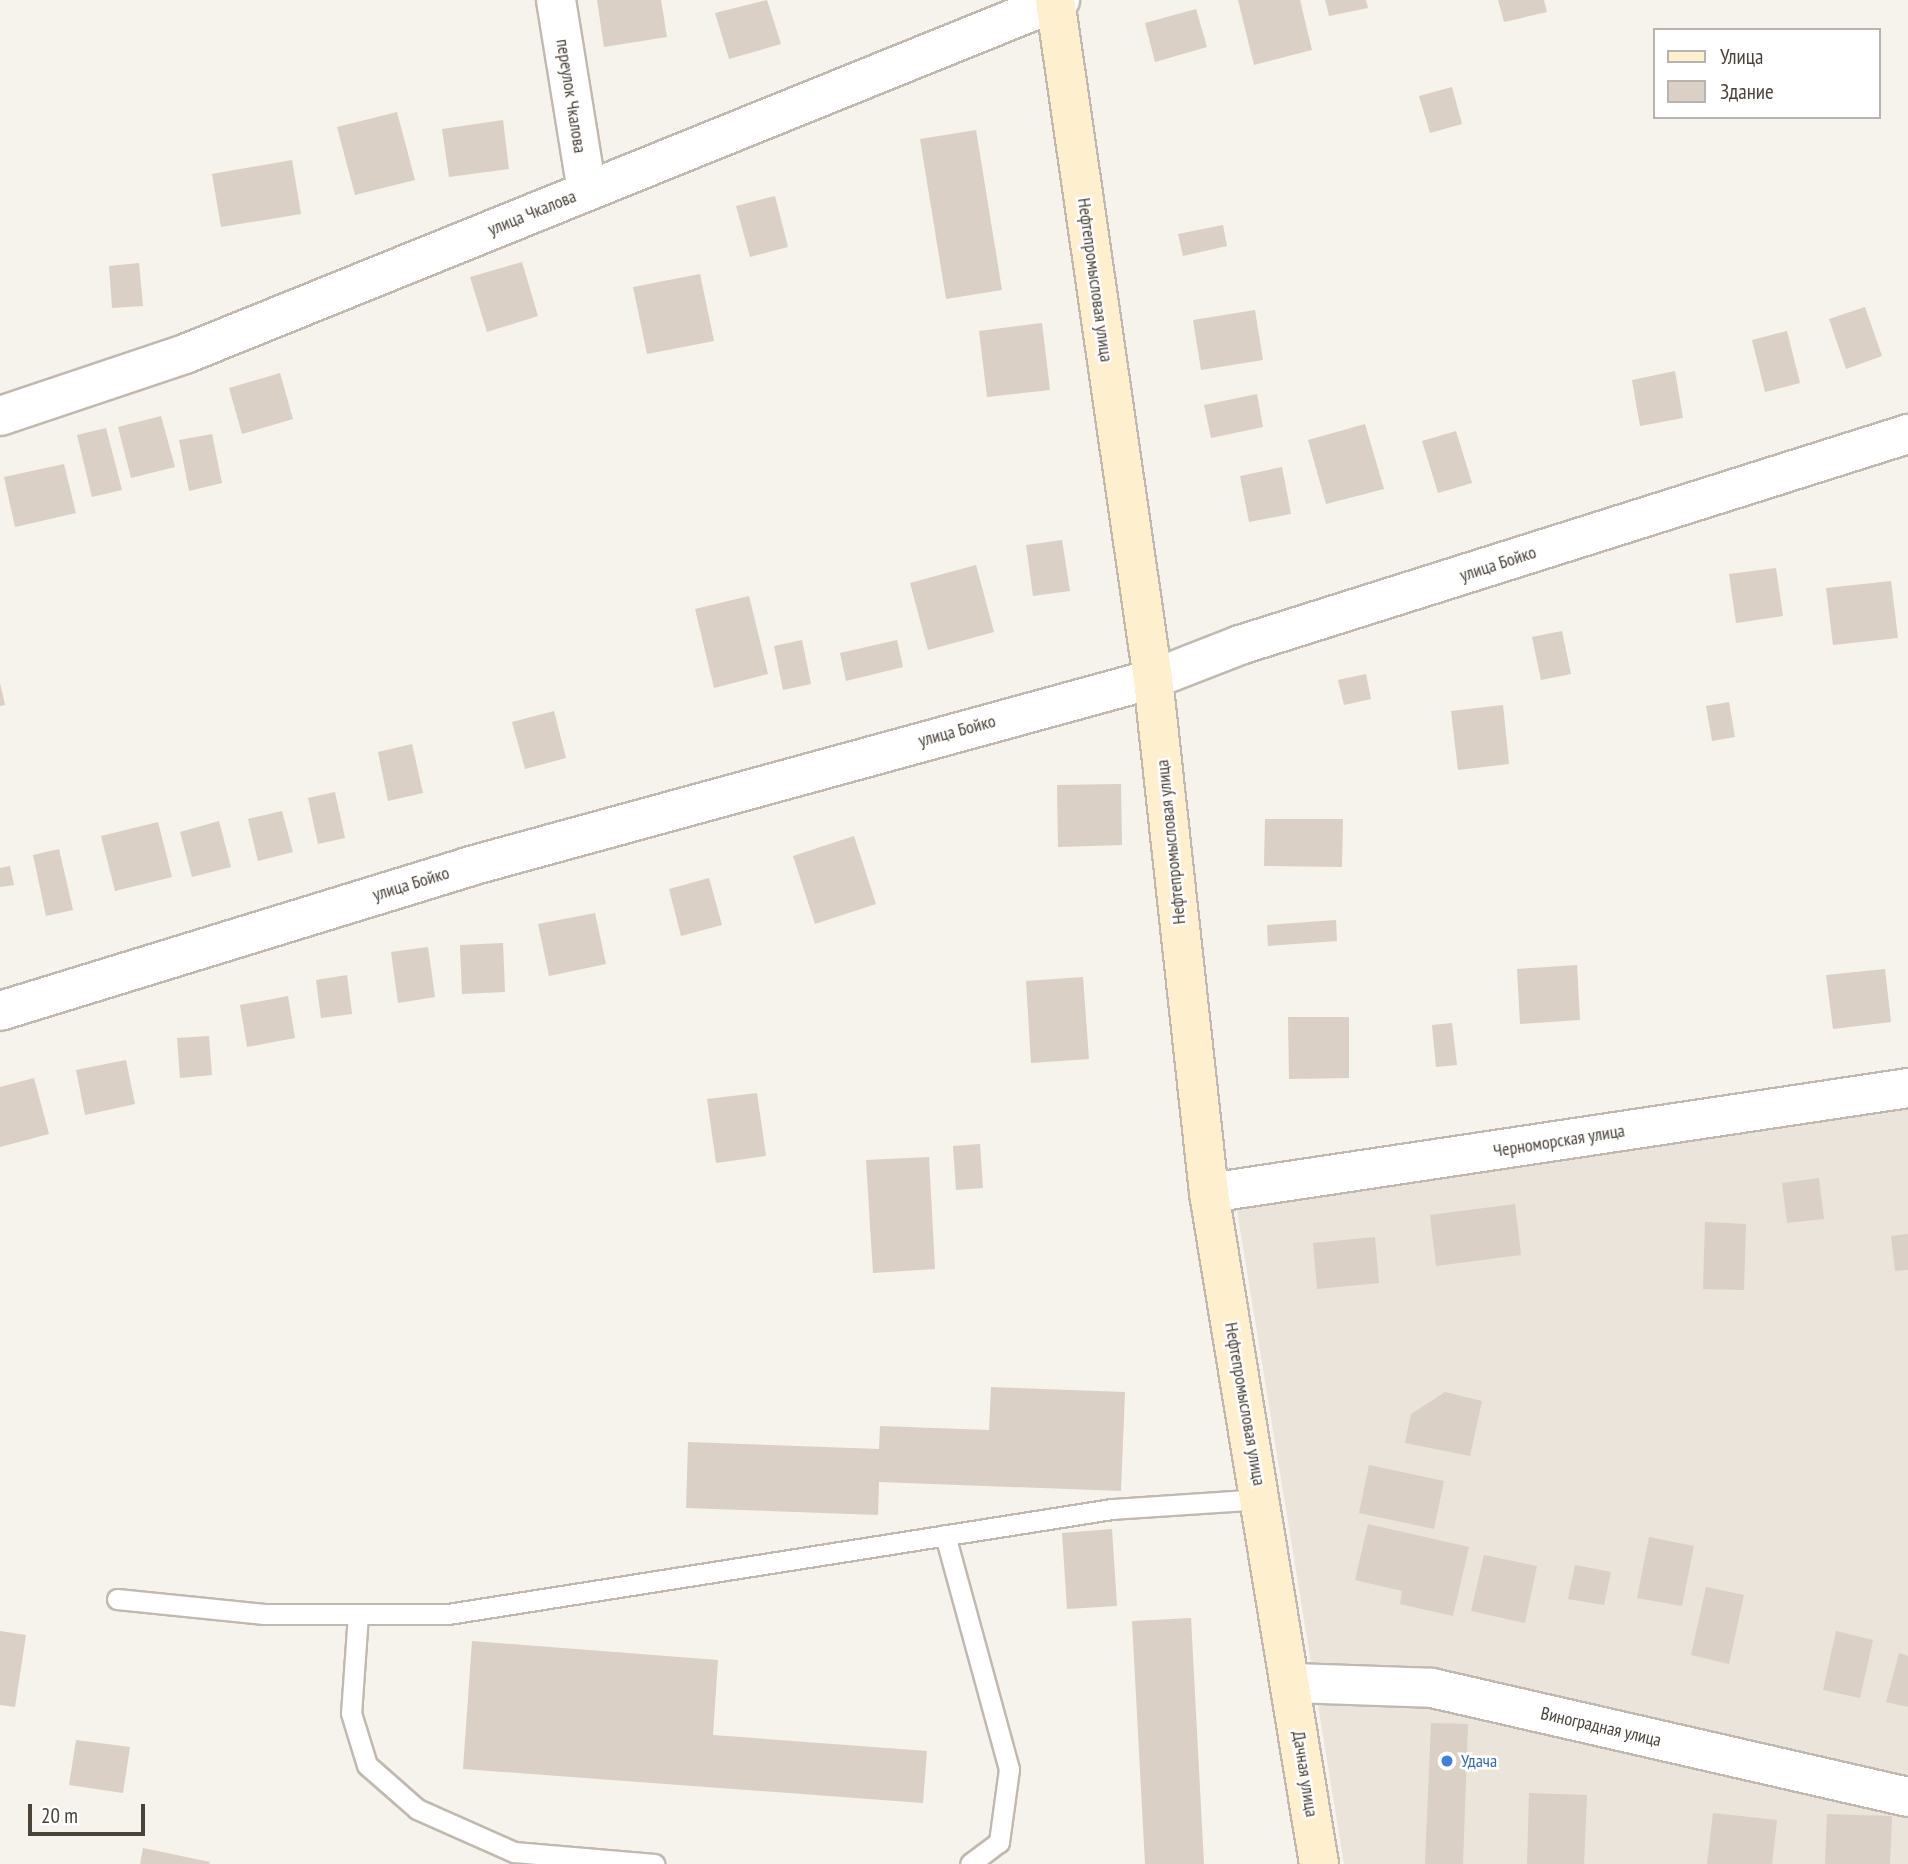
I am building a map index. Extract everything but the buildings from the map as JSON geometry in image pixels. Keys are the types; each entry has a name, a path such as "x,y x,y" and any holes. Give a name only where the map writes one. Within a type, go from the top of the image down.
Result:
{"main road":[{"name":"Нефтепромысловая улица","path":"1056,1 1153,679 1209,1193 1291,1683"},
{"name":"Дачная улица","path":"1291,1683 1319,1864"}],"street":[{"name":"переулок Чкалова","path":"556,0 587,191"},
{"name":"улица Чкалова","path":"0,416 185,354 1056,1"},
{"name":"улица Бойко","path":"0,1011 467,867 1153,679 1240,645 1908,434"},
{"name":"Черноморская улица","path":"1209,1193 1908,1088"},
{"name":"Виноградная улица","path":"1291,1683 1432,1688 1908,1797"}],"lane":[{"path":"117,1599 264,1614 448,1614 1112,1509 1261,1499"},
{"path":"945,1535 1009,1769 999,1842 970,1864"},
{"path":"358,1614 351,1713 367,1765 417,1808 514,1852 654,1864"}],"shaded area":[{"path":"1908,1096 1908,1864 1344,1864 1236,1204"}],"place":[{"name":"Удача","path":"1447,1761"}]}
